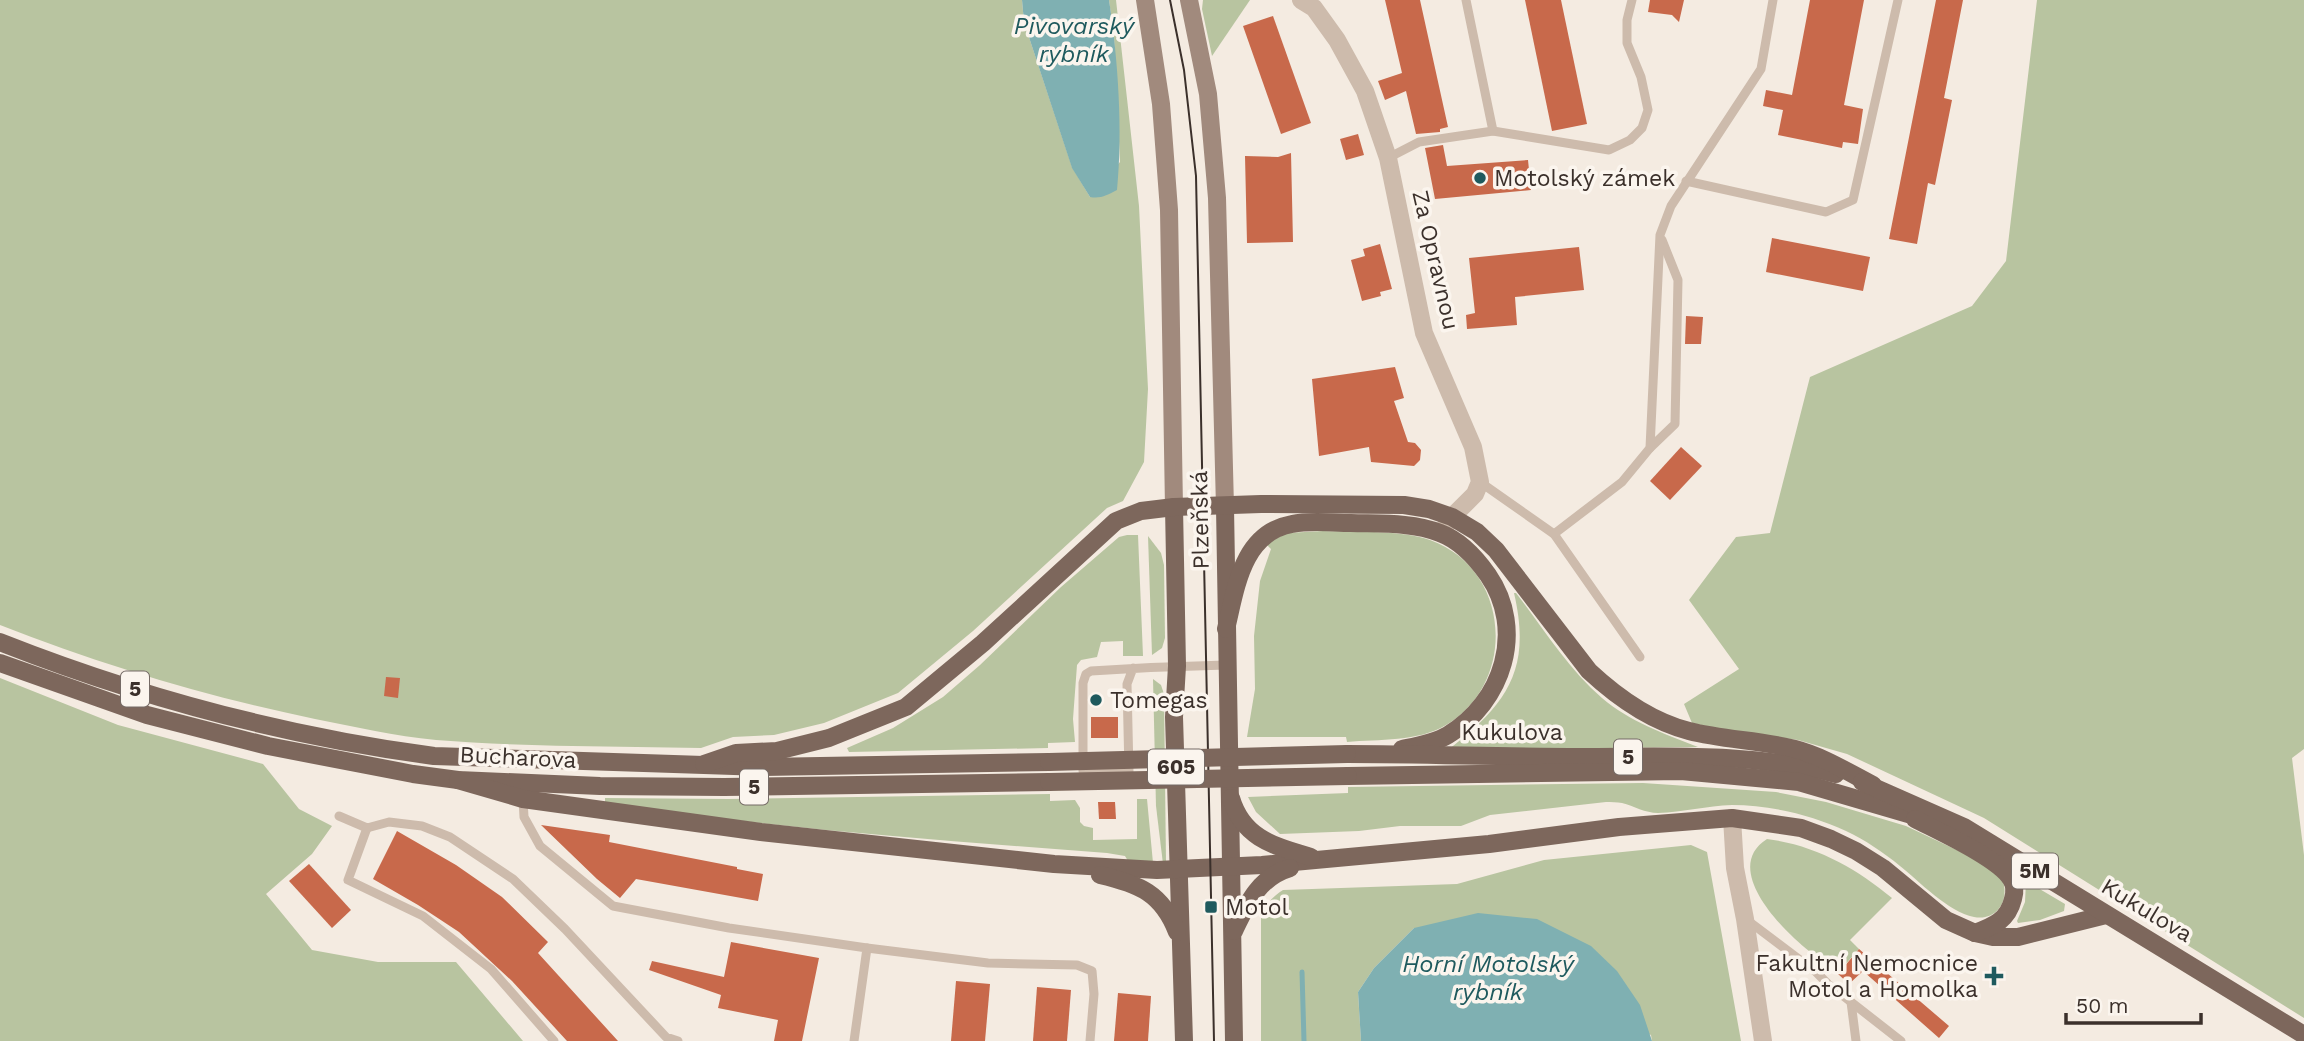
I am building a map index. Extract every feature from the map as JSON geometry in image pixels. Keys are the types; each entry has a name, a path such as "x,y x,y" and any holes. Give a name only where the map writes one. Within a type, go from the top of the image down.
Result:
{"main road":[{"name":"Plzeňská","path":"1145,0 1161,104 1168,210 1177,666 1174,717 1184,1041"},
{"name":"Plzeňská","path":"1190,1 1209,94 1217,198 1234,1041"},
{"path":"704,764 736,753 777,751 829,738 906,707 983,643 1116,522 1141,511 1261,504 1404,505 1429,509 1452,517 1477,531 1496,551 1589,671 1621,699 1655,719 1690,731 1795,749 1828,761 1872,785"},
{"path":"1226,629 1237,584 1247,558 1262,537 1276,528 1304,522 1406,525 1441,533 1470,553 1497,589 1504,613 1507,649 1502,671 1491,693 1462,726 1445,737 1380,754"},
{"name":"Bucharova","path":"0,642 52,663 130,688 272,726 381,749 434,756 764,767 1049,762"},
{"name":"Bucharova","path":"0,663 147,715 268,746 334,760 458,780 600,786 724,787 1049,782"},
{"name":"Kukulova","path":"1049,762 1347,754 1444,757 1720,757 1754,759 1818,769 1872,785 1964,827 2304,1035"},
{"name":"Kukulova","path":"1049,782 1681,771 1799,782 1905,814 1964,827"},
{"path":"458,780 523,799 761,832 1054,864 1157,870 1320,860 1489,844 1619,827 1732,818 1801,828 1831,839 1883,868 1946,920 1975,933 1993,937 2018,937 2106,915"},
{"path":"1228,784 1236,812 1256,835 1268,843 1320,860"},
{"path":"1905,814 1986,859 2010,878 2014,893 2008,912 1998,924 1975,933"},
{"path":"1231,936 1255,892 1269,877 1280,871 1320,860"},
{"path":"1054,864 1118,879 1148,891 1169,914 1181,945"}],"street":[{"name":"Za Opravnou","path":"1311,3 1337,40 1365,91 1388,158 1424,333 1473,447 1480,482"},
{"path":"1441,533 1452,517 1475,494 1480,482"},
{"path":"1732,818 1735,868 1763,1041"}],"lane":[{"path":"1466,0 1493,131"},
{"path":"1388,158 1419,142 1493,131 1609,150 1630,140 1642,128 1648,110 1641,78 1628,43 1627,20 1632,0"},
{"path":"1650,448 1660,236 1671,206 1686,181 1761,69 1773,0"},
{"path":"1686,181 1826,212 1853,200 1898,0"},
{"path":"1554,534 1622,482 1650,448 1675,425 1678,280 1660,236"},
{"path":"1480,482 1554,534 1640,657"},
{"path":"1133,668 1127,684 1129,772 1083,771 1083,683 1086,674 1091,670 1133,668 1177,666 1226,665"},
{"path":"523,799 524,817 540,846 613,906 729,928 867,948 988,963 1077,965 1092,971 1094,994 1090,1041"},
{"path":"339,816 366,828 389,822 422,826 450,837 513,879 565,929 666,1037 678,1041"},
{"path":"366,828 348,880 423,916 491,969 554,1041"},
{"path":"1745,919 1901,1041"},
{"path":"854,1041 867,948"},
{"path":"1851,1002 1856,1041"}],"green space":[{"path":"0,0 1022,0 1024,22 1072,167 1090,197 1120,162 1114,37 1109,0 1116,0 1139,206 1148,389 1144,462 1123,501 1107,508 973,631 898,693 824,723 774,735 733,737 701,748 502,744 390,734 195,690 116,667 0,625"},
{"path":"1203,0 1250,0 1212,56 1202,9"},
{"path":"2037,0 2304,0 2304,749 2292,758 2304,855 2304,1018 1984,818 1847,754 1798,740 1692,723 1684,704 1739,669 1689,600 1736,537 1770,533 1810,377 1972,306 2006,261"},
{"path":"1287,533 1392,533 1430,540 1457,555 1477,575 1490,600 1495,627 1494,655 1485,682 1469,706 1446,725 1411,737 1385,740 1347,742 1346,737 1247,737 1255,689 1254,636 1260,581 1271,549 1266,544"},
{"path":"1138,535 1143,656 1123,656 1123,641 1101,642 1097,657 1081,660 1077,665 1073,719 1075,742 1048,743 1048,748 849,752 847,748 893,728 943,697 1061,587 1119,537"},
{"path":"1148,536 1161,553 1164,565 1165,638 1162,648 1152,655"},
{"path":"1514,593 1567,661 1602,698 1635,720 1698,747 1448,750 1486,717 1510,683 1520,644"},
{"path":"0,678 118,725 263,764 299,809 332,826 312,854 266,894 312,950 378,962 456,962 523,1041 0,1041"},
{"path":"1153,679 1161,685 1164,694 1166,862 1163,864 1156,806"},
{"path":"1643,783 1776,792 1826,802 1906,826 1980,861 2003,881 2003,902 1995,913 1989,916 1974,917 1964,914 1944,903 1880,851 1853,835 1833,825 1776,809 1732,805 1658,813 1622,803 1606,802 1490,815 1461,826 1400,826 1359,831 1280,834 1256,812 1248,797 1348,793 1348,787"},
{"path":"1050,794 1050,801 1075,800 1080,808 1080,822 1093,828 1093,840 1137,839 1137,799 1147,799 1153,863 1128,861 1125,856 1107,853 792,827 605,802 605,798 728,799"},
{"path":"1767,839 1818,852 1864,877 1892,898 1850,940 1859,949 1843,967 1809,951 1771,914 1760,898 1750,866 1754,851"},
{"path":"1691,845 1707,852 1741,1041 1652,1041 1651,1035 1414,928 1374,968 1358,992 1361,1041 1261,1041 1261,916 1270,901 1283,890 1457,884 1544,860"},
{"path":"2026,881 2065,904 2064,911 2040,920 2018,923 2025,902"}],"water":[{"name":"Pivovarský rybník","path":"1022,0 1109,0 1117,70 1120,144 1117,190 1107,195 1090,197 1072,168 1024,22"},
{"name":"Horní Motolský rybník","path":"1478,913 1537,919 1591,946 1617,971 1640,1005 1652,1041 1361,1041 1358,992 1374,968 1414,928"}],"building":[{"path":"1385,0 1420,0 1448,127 1440,129 1440,132 1416,134 1406,91 1385,100 1378,81 1402,73"},
{"path":"1525,0 1561,0 1587,124 1552,131"},
{"path":"1650,0 1684,0 1679,22 1672,15 1648,12"},
{"path":"1810,0 1864,0 1844,105 1863,109 1858,144 1843,142 1842,148 1778,135 1783,110 1763,106 1766,90 1792,95"},
{"path":"1936,0 1963,0 1944,98 1952,100 1935,185 1928,183 1917,244 1889,239"},
{"path":"1273,16 1311,123 1281,134 1243,26"},
{"path":"1358,134 1364,155 1346,160 1340,139"},
{"name":"Motolský zámek","path":"1443,145 1447,166 1528,160 1531,190 1435,199 1425,148"},
{"path":"1291,153 1293,242 1247,243 1245,156 1278,157"},
{"path":"1772,238 1870,257 1863,291 1766,272"},
{"path":"1380,244 1392,289 1380,292 1381,296 1362,301 1351,260 1365,256 1363,249"},
{"path":"1579,247 1584,290 1515,297 1517,325 1467,329 1466,315 1475,313 1469,258"},
{"path":"1686,316 1703,317 1701,344 1685,344"},
{"path":"1395,367 1404,398 1394,401 1408,442 1415,443 1421,450 1420,460 1414,466 1371,462 1369,447 1319,456 1312,379"},
{"path":"1681,447 1702,466 1670,500 1650,481"},
{"path":"386,677 400,678 398,698 384,696"},
{"path":"1091,717 1118,717 1118,738 1091,738"},
{"path":"1098,802 1115,802 1116,819 1099,819"},
{"path":"541,825 610,835 609,842 763,874 758,901 636,879 620,898"},
{"path":"397,831 456,865 502,897 548,942 538,953 618,1041 567,1041 512,981 459,932 373,879"},
{"path":"309,864 351,910 332,928 289,881"},
{"path":"731,942 819,958 802,1041 774,1041 778,1020 718,1008 721,995 649,970 652,961 724,977"},
{"path":"1859,949 1949,1026 1939,1038 1863,971 1849,984 1838,974"},
{"path":"956,981 990,984 985,1041 951,1041"},
{"path":"1037,987 1071,990 1067,1041 1033,1041"},
{"path":"1118,993 1151,996 1148,1041 1114,1041"}],"waterway":[{"path":"1302,972 1304,1041"}],"tram line":[{"path":"1170,0 1184,70 1196,176 1214,1041"}],"place":[{"name":"Motolský zámek","path":"1480,178"},
{"name":"Tomegas","path":"1096,700"},
{"name":"Motol","path":"1211,907"},
{"name":"Fakultní Nemocnice Motol a Homolka","path":"1994,976"}]}
